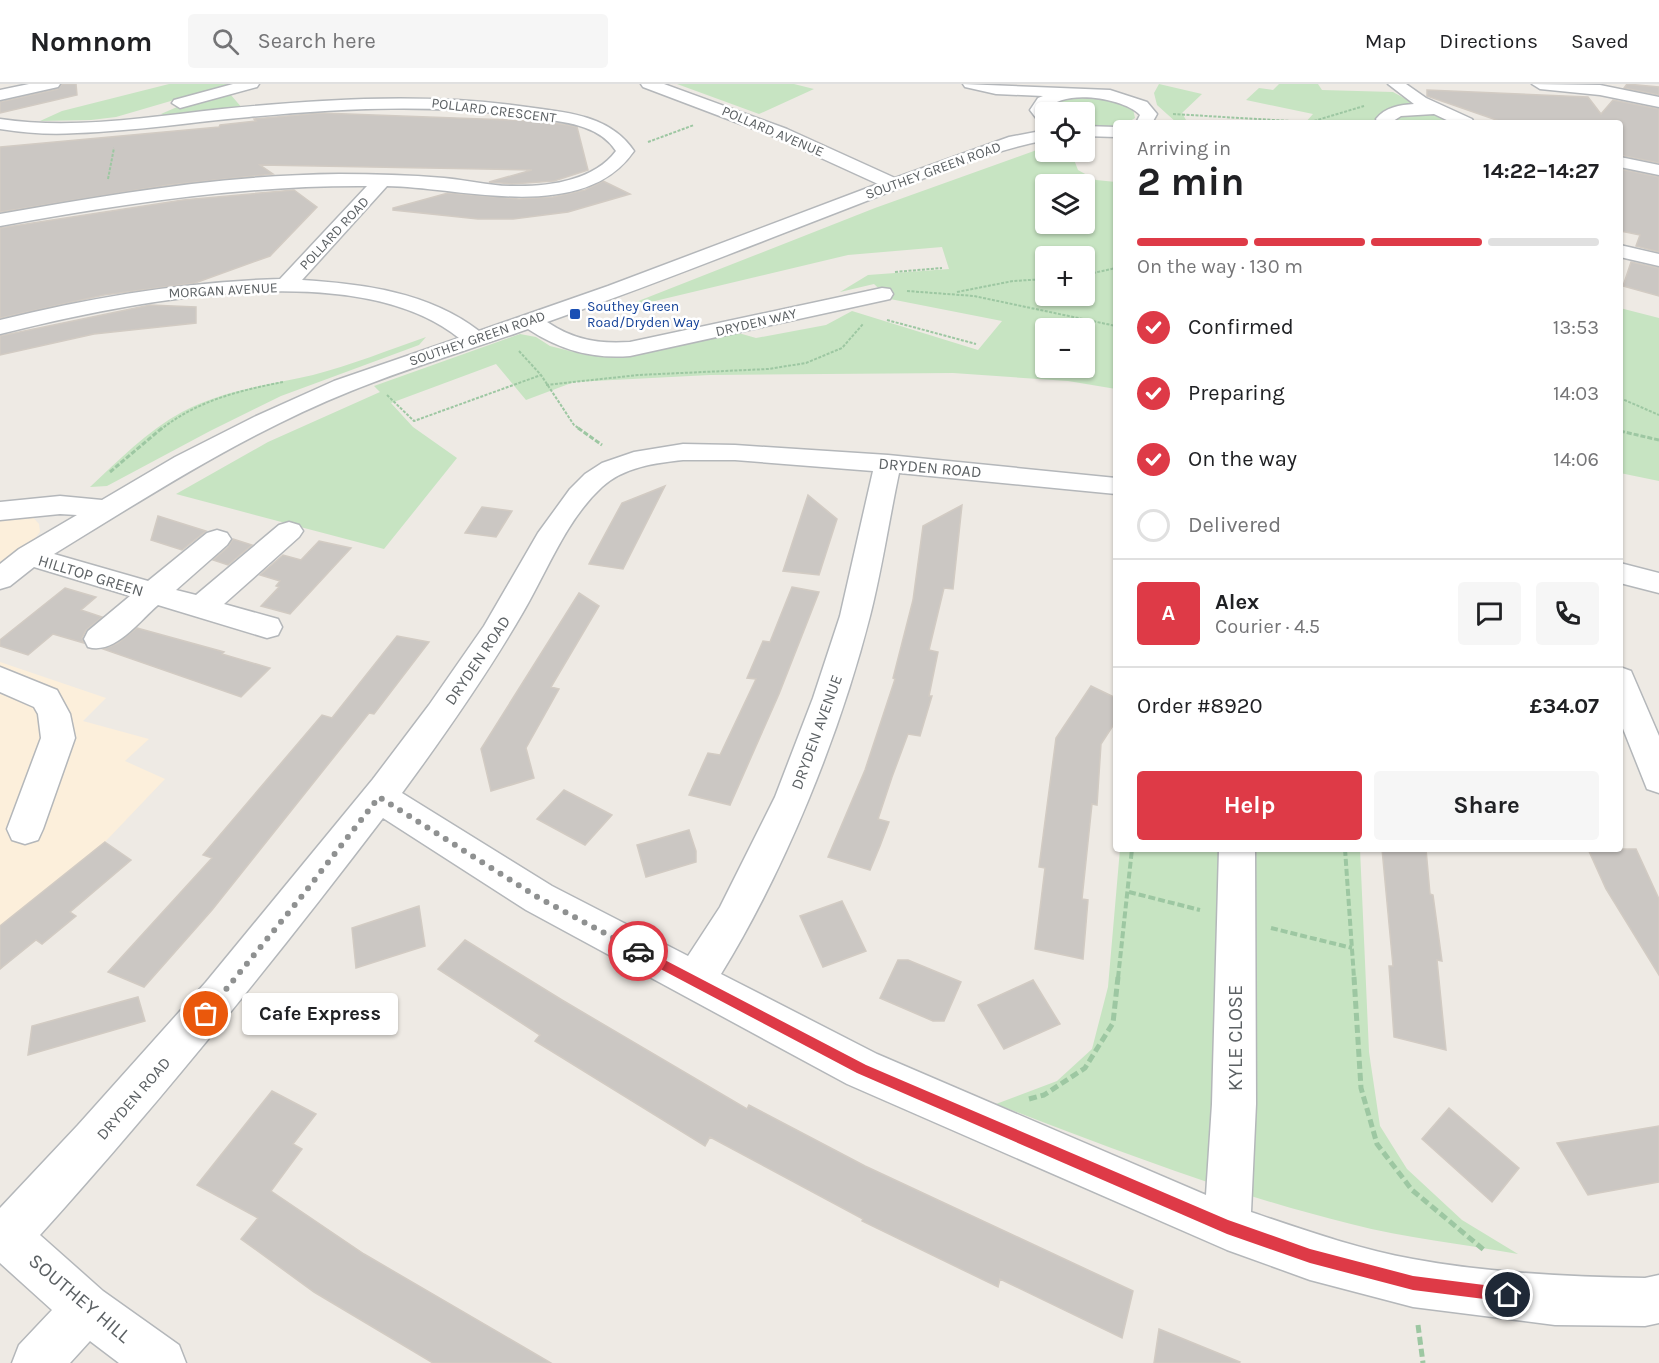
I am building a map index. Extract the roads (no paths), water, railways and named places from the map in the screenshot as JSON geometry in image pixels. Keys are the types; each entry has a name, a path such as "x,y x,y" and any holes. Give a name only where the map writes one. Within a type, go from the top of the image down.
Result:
{"street":[{"path":"0,95 52,84"},
{"path":"123,124 161,109 251,84"},
{"name":"POLLARD AVENUE","path":"649,84 729,112 894,184"},
{"path":"971,84 996,89 1096,91 1126,97 1138,92 1151,119"},
{"path":"1540,84 1600,90 1659,102"},
{"path":"1398,86 1433,109 1459,120"},
{"path":"996,89 1025,101 1035,109"},
{"name":"SOUTHEY GREEN ROAD","path":"1041,102 1065,92"},
{"name":"POLLARD CRESCENT","path":"0,124 30,127 123,124 315,106 435,102 479,105 570,119 612,134 621,142 625,151 611,168 596,177 530,192 382,180"},
{"path":"1384,119 1387,115 1396,112 1433,109"},
{"name":"SOUTHEY GREEN ROAD","path":"1015,141 1035,125"},
{"path":"1095,131 1113,132"},
{"name":"SOUTHEY GREEN ROAD","path":"0,579 29,556 184,463 263,422 368,377 690,263 894,184 1015,141 1035,137"},
{"path":"1623,163 1659,170"},
{"path":"0,220 198,190 272,183 382,180"},
{"name":"POLLARD ROAD","path":"285,286 382,180"},
{"path":"1623,252 1659,260"},
{"name":"MORGAN AVENUE","path":"0,327 99,303 165,292 232,286 285,286 336,289 382,296 422,308 451,321 475,339"},
{"name":"DRYDEN WAY","path":"529,320 568,344 624,351 867,302"},
{"name":"DRYDEN ROAD","path":"3,1234 116,1118 221,997 379,797 441,713 509,612 571,503 607,470 671,453 708,452 888,464 1113,486"},
{"name":"DRYDEN AVENUE","path":"694,981 734,919 796,786 829,698 855,616 888,464"},
{"path":"0,511 60,505 105,509"},
{"path":"201,608 289,531"},
{"name":"HILLTOP GREEN","path":"99,639 217,539"},
{"name":"HILLTOP GREEN","path":"29,556 267,627"},
{"path":"1623,574 1659,583"},
{"path":"0,679 46,699 54,714 58,738 25,829"},
{"path":"1623,687 1659,779"},
{"path":"379,797 539,898 862,1069 1227,1227 1310,1256 1413,1283 1555,1301 1645,1302 1659,1299"},
{"name":"KYLE CLOSE","path":"1227,1227 1234,1104 1237,852"},
{"name":"SOUTHEY HILL","path":"3,1234 86,1308 161,1363"},
{"path":"37,1363 86,1308"}],"place":[{"name":"Southey Green Road/Dryden Way","path":"575,314"},
{"name":"Cafe Express","path":"206,1014"}]}
